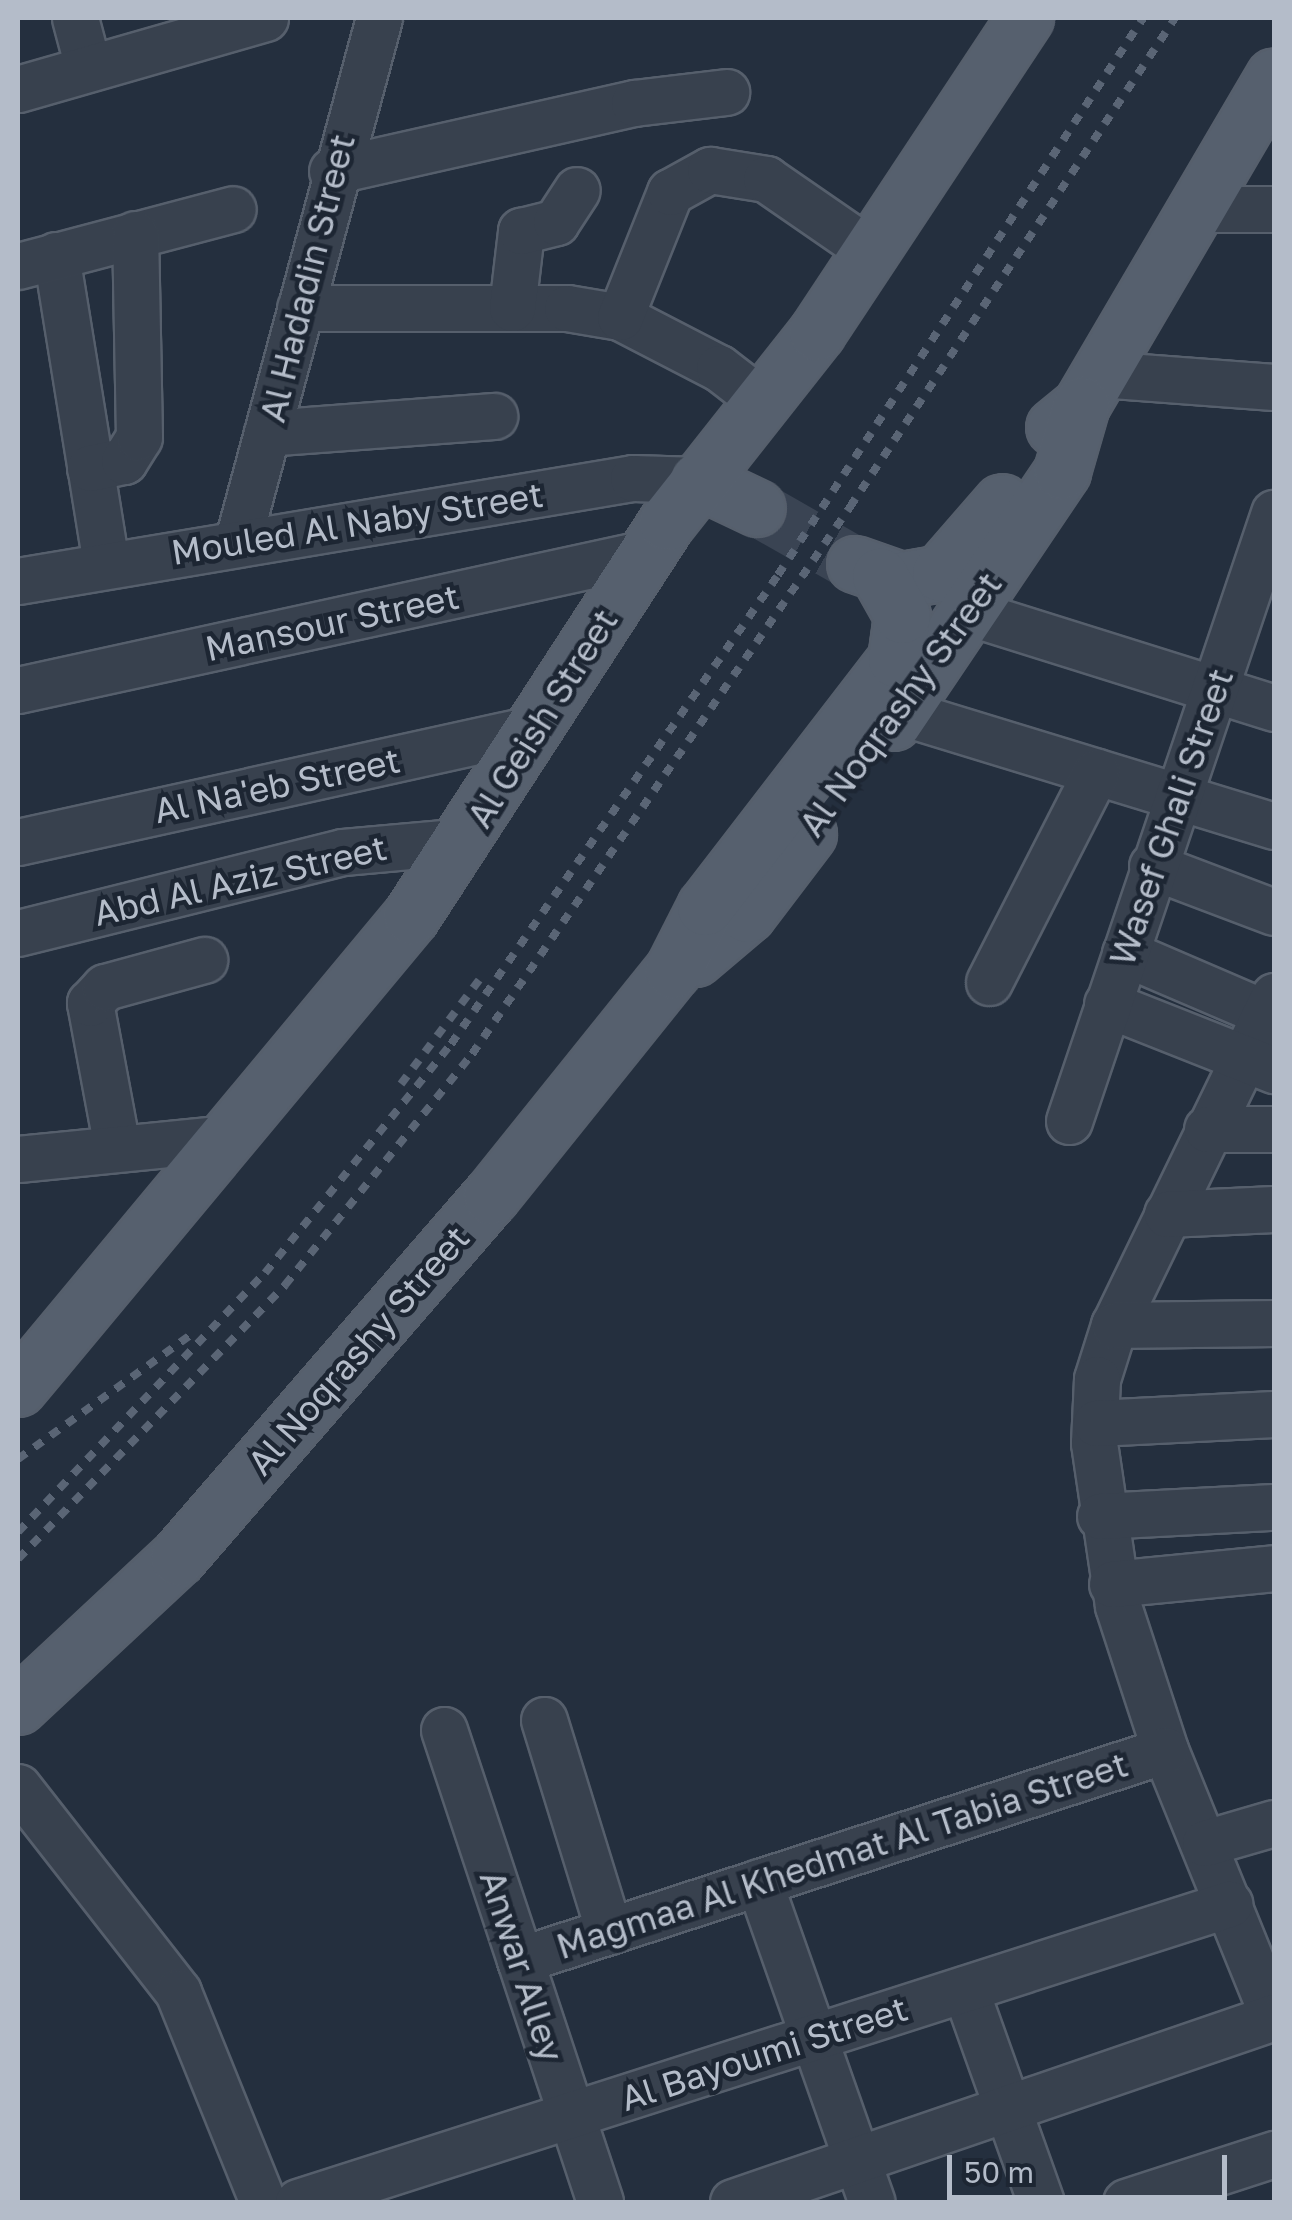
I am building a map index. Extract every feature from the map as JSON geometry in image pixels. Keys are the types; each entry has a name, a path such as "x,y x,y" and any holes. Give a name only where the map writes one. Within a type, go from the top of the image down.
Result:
{"main road":[{"name":"Al Geish Street","path":"26,1374 229,1138 464,841 646,554 872,252 1025,18"},
{"name":"Al Noqrashy Street","path":"18,1706 178,1557 490,1196 674,970 747,914 901,712 1062,471 1091,390 1196,209 1268,96"},
{"name":"Al Noqrashy Street","path":"674,970 704,907 896,660 902,615 868,570 921,580 957,561 1045,437 1091,390"},
{"path":"698,480 756,508"}],"street":[{"path":"75,18 88,67"},
{"path":"18,90 181,29 264,18"},
{"name":"Al Hadadin Street","path":"238,540 332,171 379,18"},
{"path":"332,171 634,103 726,92"},
{"path":"620,317 670,192 710,170 766,179 872,252"},
{"path":"512,308 521,231 562,218 578,190"},
{"path":"106,564 90,468 37,260 233,209"},
{"path":"1196,209 1274,210"},
{"path":"90,468 124,461 139,437 136,234"},
{"path":"300,308 512,308 620,317 719,368 762,402"},
{"path":"1091,390 1274,386"},
{"path":"268,432 494,416"},
{"name":"Mouled Al Naby Street","path":"18,580 238,540 633,478 698,480"},
{"name":"Wasef Ghali Street","path":"1069,1121 1274,513"},
{"name":"Mansour Street","path":"18,690 646,554"},
{"path":"968,612 1274,708"},
{"path":"901,712 1274,826"},
{"name":"Al Na'eb Street","path":"18,842 536,728"},
{"path":"989,982 1096,772"},
{"name":"Abd Al Aziz Street","path":"18,933 343,852 464,841"},
{"path":"1152,866 1274,912"},
{"path":"733,2202 864,2182 1008,2109 1274,2018 1247,1914 1204,1843 1165,1750 1112,1584 1100,1516 1096,1423 1097,1379 1114,1325 1207,1129 1258,1064 1271,1009 1124,953"},
{"path":"117,1148 90,1003 105,988 204,960"},
{"path":"1108,1004 1258,1064"},
{"path":"1207,1129 1274,1130"},
{"path":"18,1159 229,1138"},
{"path":"1167,1214 1274,1209"},
{"path":"1114,1325 1274,1323"},
{"path":"1096,1423 1274,1414"},
{"path":"1100,1516 1274,1506"},
{"path":"1112,1584 1274,1568"},
{"path":"544,1720 608,1931"},
{"name":"Anwar Alley","path":"444,1730 600,2202"},
{"name":"Magmaa Al Khedmat Al Tabia Street","path":"520,1960 1165,1750"},
{"path":"18,1787 178,1992 264,2202"},
{"path":"1204,1843 1274,1823"},
{"path":"759,1882 864,2182"},
{"name":"Al Bayoumi Street","path":"298,2202 965,1989 1247,1914"},
{"path":"965,1989 1041,2202"},
{"path":"1126,2202 1274,2154"}],"tunnel":[{"path":"757,508 855,564"}],"railway":[{"path":"18,1532 265,1273 451,1044 778,575 1143,18"},
{"path":"18,1559 285,1285 472,1054 850,507 1175,18"},
{"path":"401,1084 482,976"},
{"path":"18,1459 195,1332"}]}
